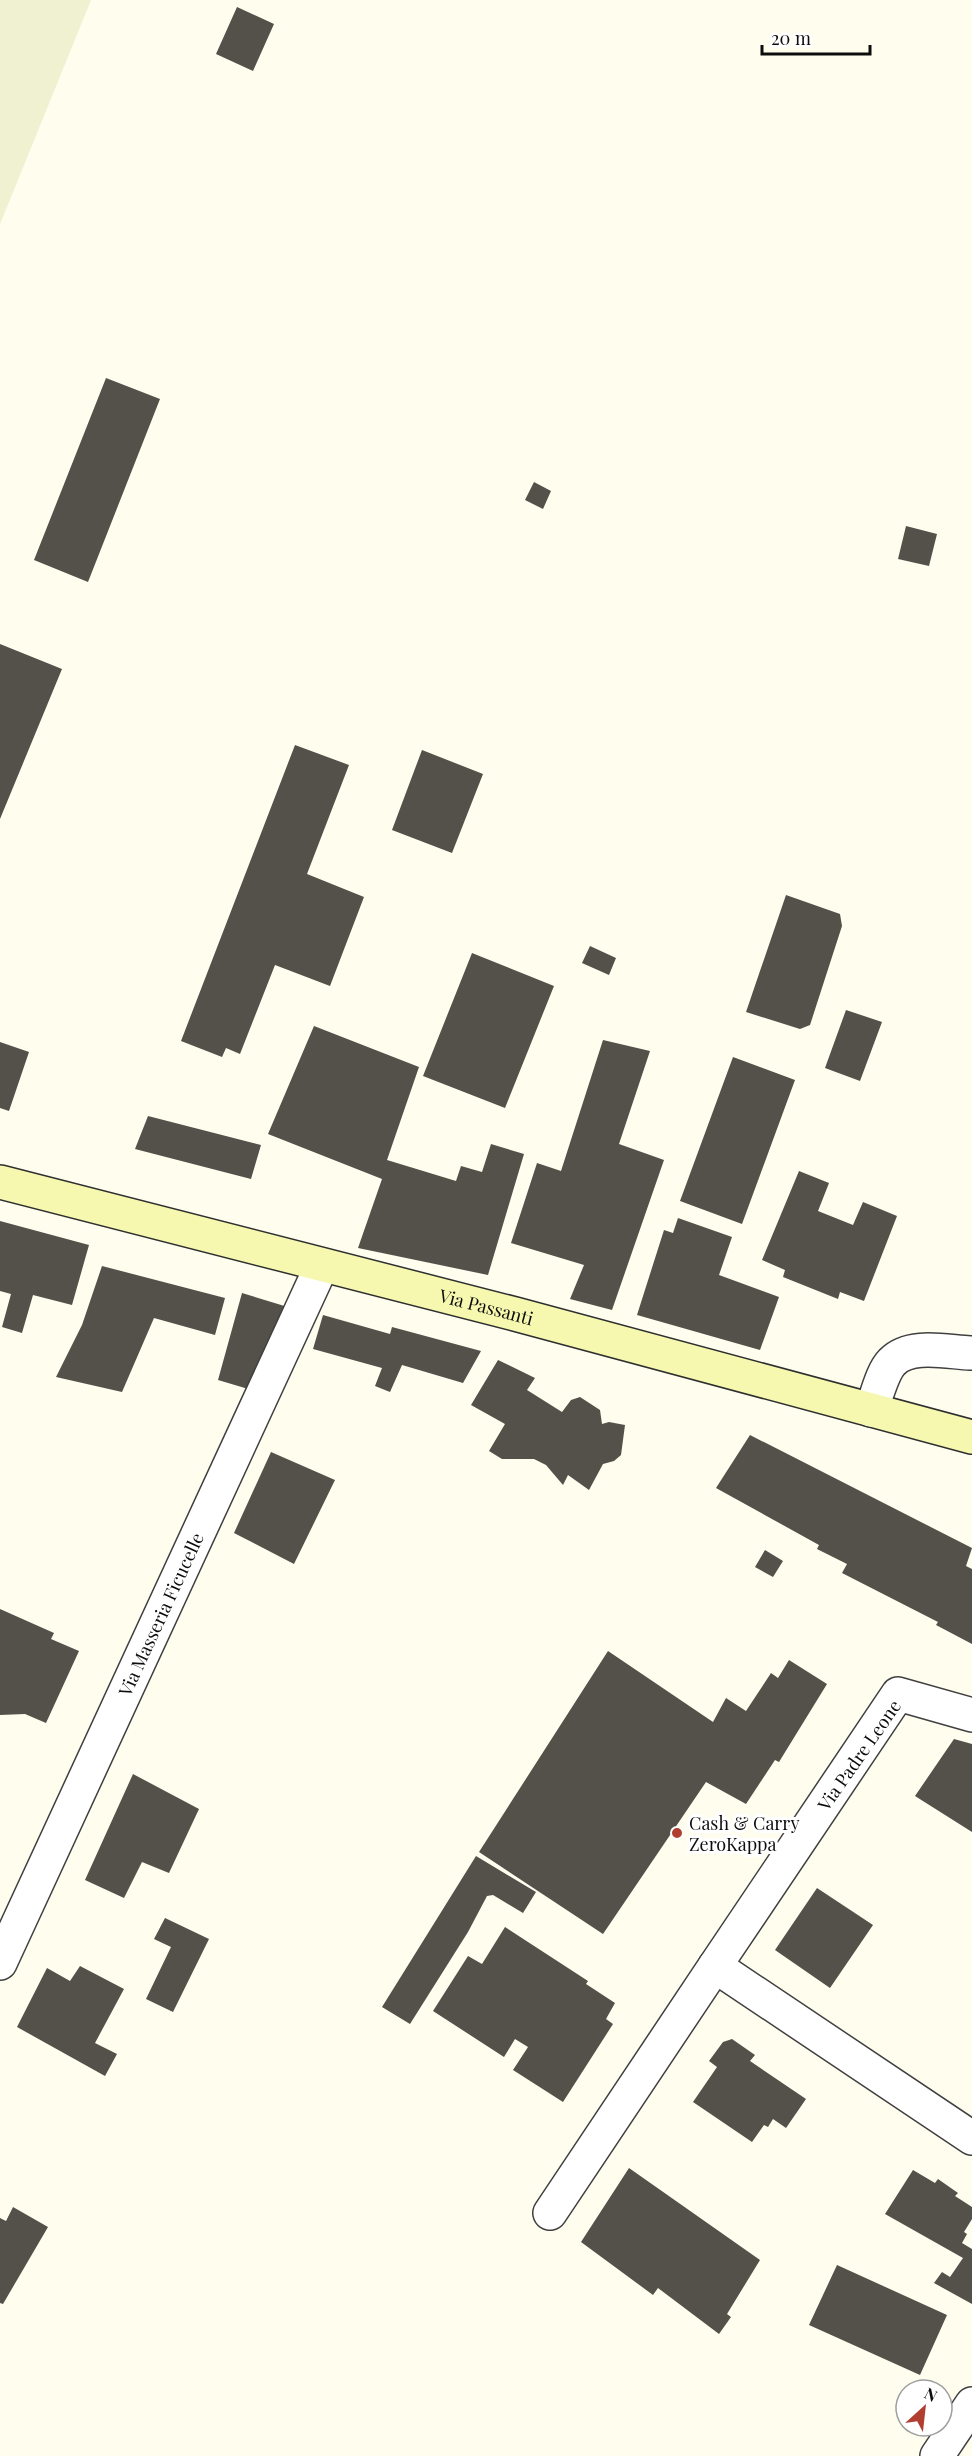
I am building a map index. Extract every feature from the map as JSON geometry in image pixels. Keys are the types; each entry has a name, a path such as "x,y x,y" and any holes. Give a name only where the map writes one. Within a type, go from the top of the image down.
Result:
{"main road":[{"name":"Via Passanti","path":"0,1182 972,1437"}],"street":[{"name":"Via Masseria Ficucelle","path":"0,1964 322,1265"},
{"path":"871,1410 891,1363 904,1353 921,1350 971,1352"},
{"name":"Via Padre Leone","path":"550,2213 898,1694 972,1715"},
{"path":"715,1966 972,2138"},
{"path":"938,2456 972,2404"}],"green space":[{"path":"0,0 91,0 0,224"}],"building":[{"path":"237,7 274,24 253,71 216,54"},
{"path":"106,378 160,399 88,582 34,560"},
{"path":"534,482 551,491 543,509 525,500"},
{"path":"906,526 937,534 929,566 898,559"},
{"path":"0,644 62,669 0,819"},
{"path":"295,745 349,765 307,874 364,897 330,986 275,965 240,1054 226,1048 222,1057 181,1041"},
{"path":"422,750 483,774 452,853 392,830"},
{"path":"786,895 840,914 842,926 810,1025 800,1029 746,1012"},
{"path":"590,946 616,958 609,975 582,963"},
{"path":"472,953 554,986 505,1108 423,1076"},
{"path":"846,1010 882,1022 860,1081 825,1068"},
{"path":"314,1026 419,1067 387,1160 456,1181 461,1166 482,1172 491,1144 524,1154 488,1275 358,1248 382,1179 268,1134"},
{"path":"603,1040 650,1051 619,1144 664,1160 612,1310 570,1299 584,1265 511,1243 537,1163 561,1171"},
{"path":"0,1042 29,1052 9,1111 0,1108"},
{"path":"733,1057 795,1080 742,1224 680,1201"},
{"path":"148,1116 261,1145 251,1179 135,1149"},
{"path":"799,1171 829,1183 818,1211 853,1225 863,1202 897,1216 864,1301 840,1292 838,1299 783,1277 785,1270 762,1260"},
{"path":"678,1218 732,1237 719,1275 779,1297 760,1350 637,1315 664,1230 673,1233"},
{"path":"0,1221 89,1245 72,1305 33,1295 22,1333 2,1327 11,1294 0,1291"},
{"path":"102,1266 225,1298 215,1335 154,1318 122,1392 56,1377 82,1325"},
{"path":"242,1293 291,1308 255,1391 218,1380"},
{"path":"323,1315 390,1334 392,1327 481,1351 463,1383 402,1365 390,1392 375,1386 382,1368 313,1349"},
{"path":"498,1360 535,1378 527,1390 562,1412 571,1400 580,1397 600,1410 602,1424 609,1422 625,1425 621,1455 614,1461 603,1464 589,1490 568,1475 563,1485 546,1465 534,1459 502,1459 489,1451 505,1424 471,1405"},
{"path":"750,1435 972,1548 966,1566 972,1569 972,1644 936,1625 938,1622 842,1573 847,1564 817,1549 819,1545 716,1488"},
{"path":"271,1452 335,1480 294,1564 234,1533"},
{"path":"765,1550 783,1561 773,1577 755,1567"},
{"path":"0,1609 54,1633 51,1639 79,1651 46,1723 25,1714 0,1715"},
{"path":"608,1651 713,1722 726,1698 746,1711 771,1673 778,1678 789,1660 827,1684 779,1762 775,1760 746,1804 706,1782 603,1934 479,1852"},
{"path":"954,1739 972,1744 972,1832 915,1796"},
{"path":"133,1774 199,1809 169,1873 142,1862 124,1898 85,1880"},
{"path":"476,1856 536,1892 523,1913 493,1895 487,1896 468,1932 410,2024 382,2007"},
{"path":"817,1888 873,1925 830,1988 775,1950"},
{"path":"165,1918 209,1939 173,2012 146,1999 171,1947 154,1939"},
{"path":"505,1927 588,1981 586,1984 615,2003 606,2019 613,2024 563,2102 513,2070 528,2047 515,2039 504,2057 433,2011 468,1956 482,1964"},
{"path":"80,1966 124,1989 95,2043 117,2054 105,2076 17,2027 47,1968 70,1981"},
{"path":"732,2039 755,2055 750,2061 806,2099 786,2128 773,2119 768,2127 764,2125 752,2142 693,2102 717,2067 709,2061 723,2042"},
{"path":"629,2168 760,2260 727,2314 731,2317 719,2334 658,2288 653,2295 581,2242"},
{"path":"913,2170 935,2183 938,2179 958,2193 955,2196 972,2207 972,2219 964,2232 967,2234 962,2243 972,2249 972,2304 934,2283 942,2272 950,2277 963,2258 885,2214"},
{"path":"13,2207 48,2227 3,2304 0,2303 0,2218 6,2221"},
{"path":"837,2265 947,2315 920,2375 809,2325"}],"place":[{"name":"Cash & Carry ZeroKappa","path":"677,1833"}]}
